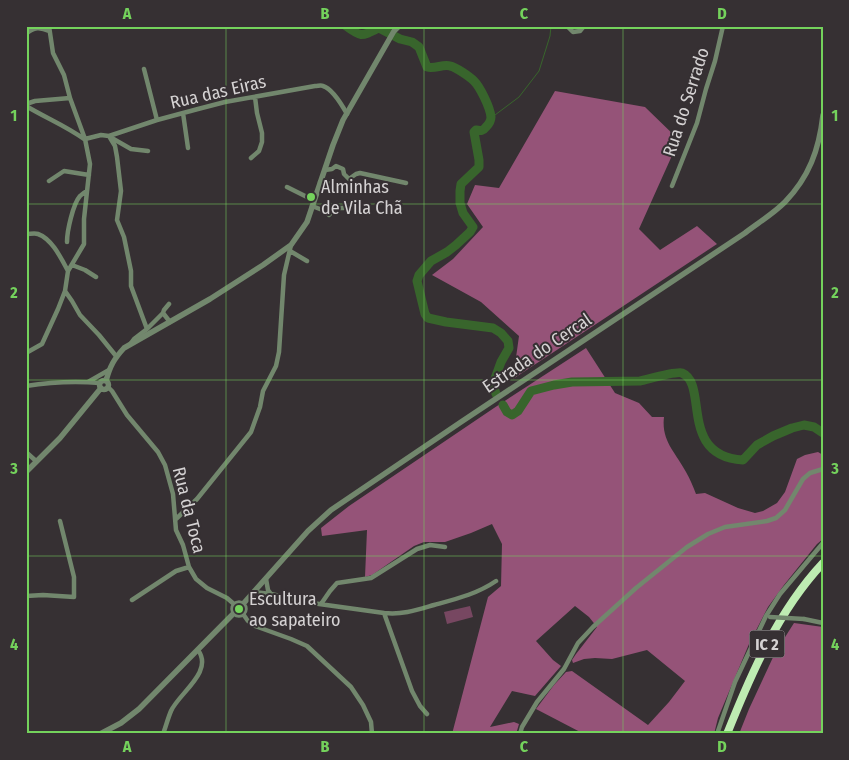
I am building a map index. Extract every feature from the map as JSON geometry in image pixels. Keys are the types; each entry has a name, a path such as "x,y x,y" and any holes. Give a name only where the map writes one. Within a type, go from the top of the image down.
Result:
{"highway":[{"name":"IC 2","path":"727,734 761,655 801,590 823,563"},
{"name":"IC 2","path":"732,734 765,657 801,597 823,569"}],"street":[{"path":"567,26 573,32 576,32 580,31 584,26"},
{"name":"Rua do Serrado","path":"672,186 698,123 723,26"},
{"path":"26,34 36,28 49,28 54,52 64,75 85,140 90,164 84,219 84,244 68,271 65,291 42,344 26,352"},
{"path":"176,519 197,499 251,432 264,391 276,366 284,275 290,248 307,222 332,145 347,114 396,29"},
{"path":"144,68 157,120"},
{"name":"Rua das Eiras","path":"85,140 101,135 109,136 157,120 225,102 315,86 325,86 331,91 347,114"},
{"path":"251,158 258,151 262,142 255,97"},
{"path":"26,105 35,101 70,98"},
{"path":"26,105 42,116 68,128 85,140"},
{"path":"183,113 188,148"},
{"name":"Estrada do Cercal","path":"243,604 308,531 331,510 774,212 806,174 817,148 823,116"},
{"path":"109,136 131,149 148,151"},
{"path":"109,136 115,146 121,191 117,220 124,237 131,271 131,286 147,329"},
{"path":"325,170 336,166 343,169 344,174 349,178 360,173 406,183"},
{"path":"48,181 64,171 89,175"},
{"path":"320,182 332,184 342,190"},
{"path":"287,187 329,215 335,208 353,205"},
{"path":"67,242 68,226 76,204 79,197 87,191"},
{"path":"26,234 37,233 48,239 68,271"},
{"path":"290,248 307,261"},
{"path":"26,472 60,438 104,385 116,356 124,348 210,299 290,248"},
{"path":"72,265 96,277"},
{"path":"65,291 80,315 116,356"},
{"path":"130,344 163,313 169,304"},
{"path":"163,313 170,322"},
{"path":"88,382 109,370"},
{"path":"26,386 56,382 88,382 104,385"},
{"name":"Rua da Toca","path":"104,385 112,391 127,415 158,452 165,465 173,494 176,530 183,545 189,567 196,579 235,605"},
{"path":"26,452 36,461"},
{"path":"520,734 522,727 537,702 564,669 578,643 636,588 686,547 708,534 725,528 776,518 785,510 803,479 810,473 823,469"},
{"path":"26,596 74,597 74,577 60,521"},
{"path":"717,734 736,682 780,594 823,543"},
{"path":"321,604 337,583 371,578 417,549 430,545 445,547"},
{"path":"132,600 176,571 189,567"},
{"path":"266,579 268,590 271,594"},
{"path":"253,592 321,604 396,614 415,611 459,598 486,588 496,581"},
{"path":"100,734 121,723 139,709 234,613 233,608 235,605 243,604 245,610 243,614"},
{"path":"234,613 238,615 243,614"},
{"path":"384,613 412,691 427,714"},
{"path":"243,614 255,626 307,646 351,687 371,722 372,734"},
{"path":"768,617 804,618 823,624"},
{"path":"163,734 171,710 198,677 202,664 201,655 198,650"}],"shaded area":[{"path":"555,91 645,107 679,140 639,229 660,250 697,226 717,244 513,379 519,336 481,302 432,275 453,259 483,227 467,204 475,185 499,188"},
{"path":"586,348 615,393 639,403 652,417 664,417 667,440 696,494 705,493 738,508 755,513 763,511 777,503 785,492 797,459 818,452 823,455 823,539 817,544 768,607 749,644 718,718 714,734 584,734 536,709 566,672 572,671 648,725 685,681 647,650 612,659 584,659 573,663 572,660 576,654 597,627 589,617 575,606 536,641 561,666 535,696 512,691 490,727 514,722 519,724 516,734 452,734 488,597 501,586 502,544 492,524 445,542 424,542 414,546 372,575 365,577 367,530 322,536 321,528 349,506"},
{"path":"470,606 473,617 447,624 444,612"},
{"path":"794,623 823,627 823,734 739,734 775,653"}],"waterway":[{"path":"346,26 359,34 369,33 379,28 400,39 412,42 419,47 427,67 447,66 459,70 474,81 487,103 491,117 490,121 484,129 474,132 479,167 461,184 460,191 460,203 463,213 473,227 456,245 431,261 419,275 417,281 425,314 428,318 493,328 508,341 509,348 501,362 493,384 496,394"},
{"path":"491,118 519,97 539,71 550,36 551,26"},
{"path":"503,405 507,412 512,415 518,411 531,391 554,385 572,382 640,381 668,374 682,373 690,380 694,391 702,434 710,446 723,456 743,460 757,445 773,436 804,425 814,427 823,433"}],"place":[{"name":"Alminhas de Vila Chã","path":"311,197"},
{"name":"Escultura ao sapateiro","path":"239,609"}]}
